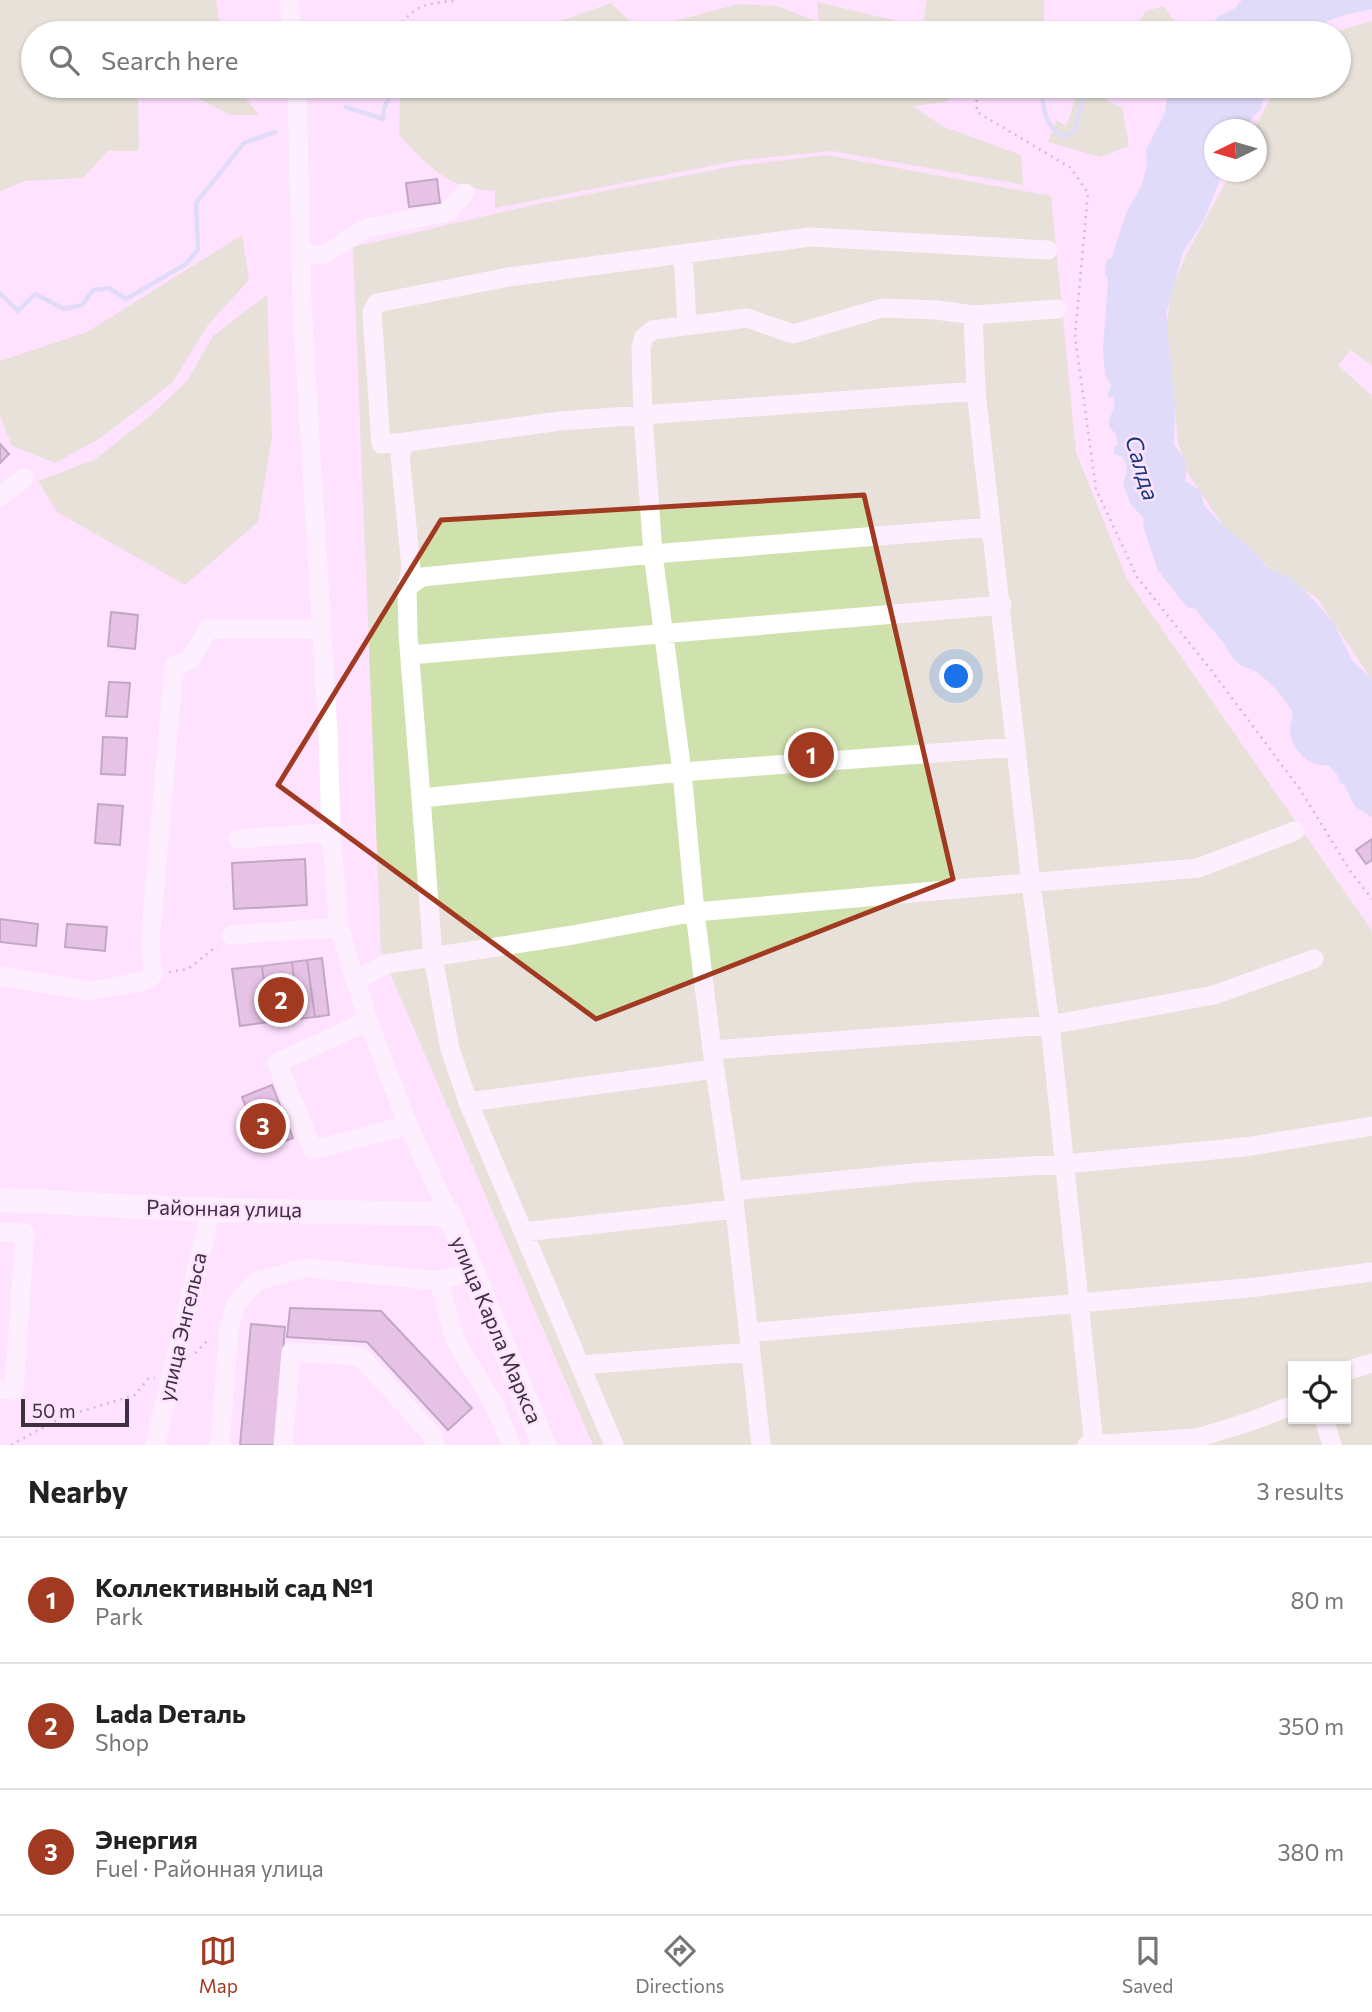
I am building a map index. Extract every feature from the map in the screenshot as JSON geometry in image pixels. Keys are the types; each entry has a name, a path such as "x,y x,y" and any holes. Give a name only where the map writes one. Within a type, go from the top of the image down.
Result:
{"main road":[{"name":"Районная улица","path":"0,1200 211,1210 449,1214"},
{"name":"улица Карла Маркса","path":"449,1214 544,1445"}],"street":[{"path":"289,0 291,21"},
{"path":"297,98 300,254 331,832 339,927 368,1021 408,1125 449,1214"},
{"path":"300,254 323,256 367,228 448,212 466,193"},
{"path":"976,391 560,421 381,444 372,312 377,303 508,277 810,237 1048,250"},
{"path":"683,254 687,324"},
{"path":"761,1445 734,1200 713,1059 695,912 682,772 653,554 641,348 644,337 653,330 747,318 793,334 882,309 937,310 974,315 1057,309"},
{"path":"974,315 976,391 1002,605 1015,747 1050,1026 1094,1445"},
{"path":"406,442 400,454 411,568 407,587 410,654 433,957 450,1049 468,1102 614,1445"},
{"path":"0,497 24,478"},
{"path":"407,587 422,576 991,527"},
{"path":"410,654 1002,605"},
{"path":"0,976 90,991 145,981 153,975 150,943 174,666 190,660 208,629 321,629"},
{"path":"421,798 682,772 1015,747"},
{"path":"356,980 386,964 695,912 1198,868 1295,831"},
{"path":"238,839 331,832"},
{"path":"231,935 339,927"},
{"path":"468,1102 713,1059 1050,1026 1214,995 1314,959"},
{"path":"368,1021 277,1063 313,1150 408,1125"},
{"path":"523,1232 924,1172 1065,1164 1245,1147 1372,1126"},
{"name":"улица Энгельса","path":"155,1445 211,1210"},
{"path":"0,1231 25,1233 15,1390 0,1390"},
{"path":"220,1445 229,1328 236,1303 257,1282 306,1268 439,1281 471,1271"},
{"path":"581,1365 1079,1302 1256,1287 1372,1272"},
{"path":"439,1281 455,1340 494,1404 511,1445"},
{"path":"283,1445 291,1352 360,1356 434,1437 434,1445"},
{"path":"1351,1369 1372,1363"},
{"path":"1087,1445 1197,1438 1288,1407"},
{"path":"1326,1424 1332,1445"}],"path":[{"path":"403,21 423,4 459,0"},
{"path":"976,98 977,112 1071,169 1088,193 1075,337 1097,489 1137,577 1299,788 1351,872 1372,899"},
{"path":"153,975 188,969 231,935"},
{"path":"12,1445 63,1417 135,1395 148,1379 172,1372 188,1356 196,1353 206,1340 229,1328"}],"highlighted area":[{"path":"864,495 953,879 596,1019 278,785 441,520"}],"green space":[{"path":"0,0 216,0 219,21 21,21 21,98 138,98 139,151 108,151 83,178 25,181 0,191"},
{"path":"927,0 1044,0 1044,21 923,21"},
{"path":"817,2 897,21 819,21"},
{"path":"611,3 630,21 561,21"},
{"path":"738,4 777,6 816,21 674,21"},
{"path":"1164,6 1174,21 1139,21 1146,11"},
{"path":"1372,21 1372,366 1351,350 1338,365 1372,396 1372,680 1317,598 1266,565 1223,526 1188,473 1178,442 1166,325 1173,286 1185,257 1226,182 1267,182 1267,119 1259,119 1271,98 1351,98 1351,27"},
{"path":"198,98 246,98 259,115 230,115"},
{"path":"400,98 950,98 945,102 913,106 942,126 1021,155 1023,185 832,151 741,160 495,208 495,191 464,186 452,181 431,166 399,135"},
{"path":"1107,98 1122,108 1129,146 1100,157 1048,142 1056,120 1066,126 1075,100"},
{"path":"827,155 1051,196 1076,452 1127,579 1372,931 1372,1445 593,1445 381,951 353,247 537,204 735,166"},
{"path":"242,235 249,280 208,325 172,383 99,439 55,463 12,446 0,416 0,361 87,332"},
{"path":"267,295 272,437 258,522 185,585 57,512 38,481 94,460 151,415 187,381 213,336"}],"water":[{"path":"1242,0 1372,0 1372,9 1328,21 1214,21 1235,8"},
{"name":"Салда","path":"1166,98 1263,98 1261,109 1252,119 1204,119 1204,182 1219,182 1204,220 1183,252 1166,315 1175,407 1174,445 1186,461 1185,481 1201,491 1204,505 1219,522 1260,557 1264,565 1291,578 1307,593 1334,623 1353,662 1372,679 1372,817 1355,807 1344,784 1340,783 1329,765 1314,764 1302,756 1291,737 1292,712 1284,699 1258,673 1236,661 1196,609 1187,607 1158,571 1143,526 1144,518 1131,505 1123,484 1127,467 1123,457 1114,454 1114,447 1118,444 1116,434 1109,427 1109,420 1115,405 1113,398 1107,397 1111,386 1105,375 1103,349 1108,281 1105,272 1106,260 1112,257 1126,213 1142,185 1147,163 1146,150 1165,113"}],"building":[{"path":"437,179 440,203 409,207 406,183"},
{"path":"0,444 9,454 0,463"},
{"path":"111,612 138,615 135,649 108,646"},
{"path":"109,682 130,683 127,717 106,716"},
{"path":"103,737 127,738 125,775 101,774"},
{"path":"98,804 123,806 120,845 95,843"},
{"path":"1372,839 1372,860 1366,864 1356,850"},
{"path":"305,859 307,905 234,909 232,863"},
{"path":"0,919 38,924 36,946 0,942"},
{"path":"67,924 107,927 105,951 65,947"},
{"path":"322,958 329,1015 315,1017 307,960"},
{"path":"307,960 315,1017 299,1019 292,962"},
{"path":"292,962 299,1019 269,1022 262,966"},
{"path":"262,966 269,1022 240,1026 232,969"},
{"path":"272,1085 293,1138 263,1150 242,1097"},
{"path":"290,1308 381,1311 472,1408 448,1430 367,1342 287,1337"},
{"path":"251,1324 285,1327 276,1445 240,1445"}],"waterway":[{"path":"346,107 383,119 389,98"},
{"path":"1043,98 1048,122 1063,137 1075,131 1083,98"},
{"path":"0,293 18,311 35,294 64,309 82,305 93,290 109,288 126,299 186,264 198,250 196,203 244,143 275,132"}],"place":[{"name":"Коллективный сад №1","path":"811,755"},
{"name":"Lada Dеталь","path":"281,1000"},
{"name":"Энергия","path":"263,1126"}]}
